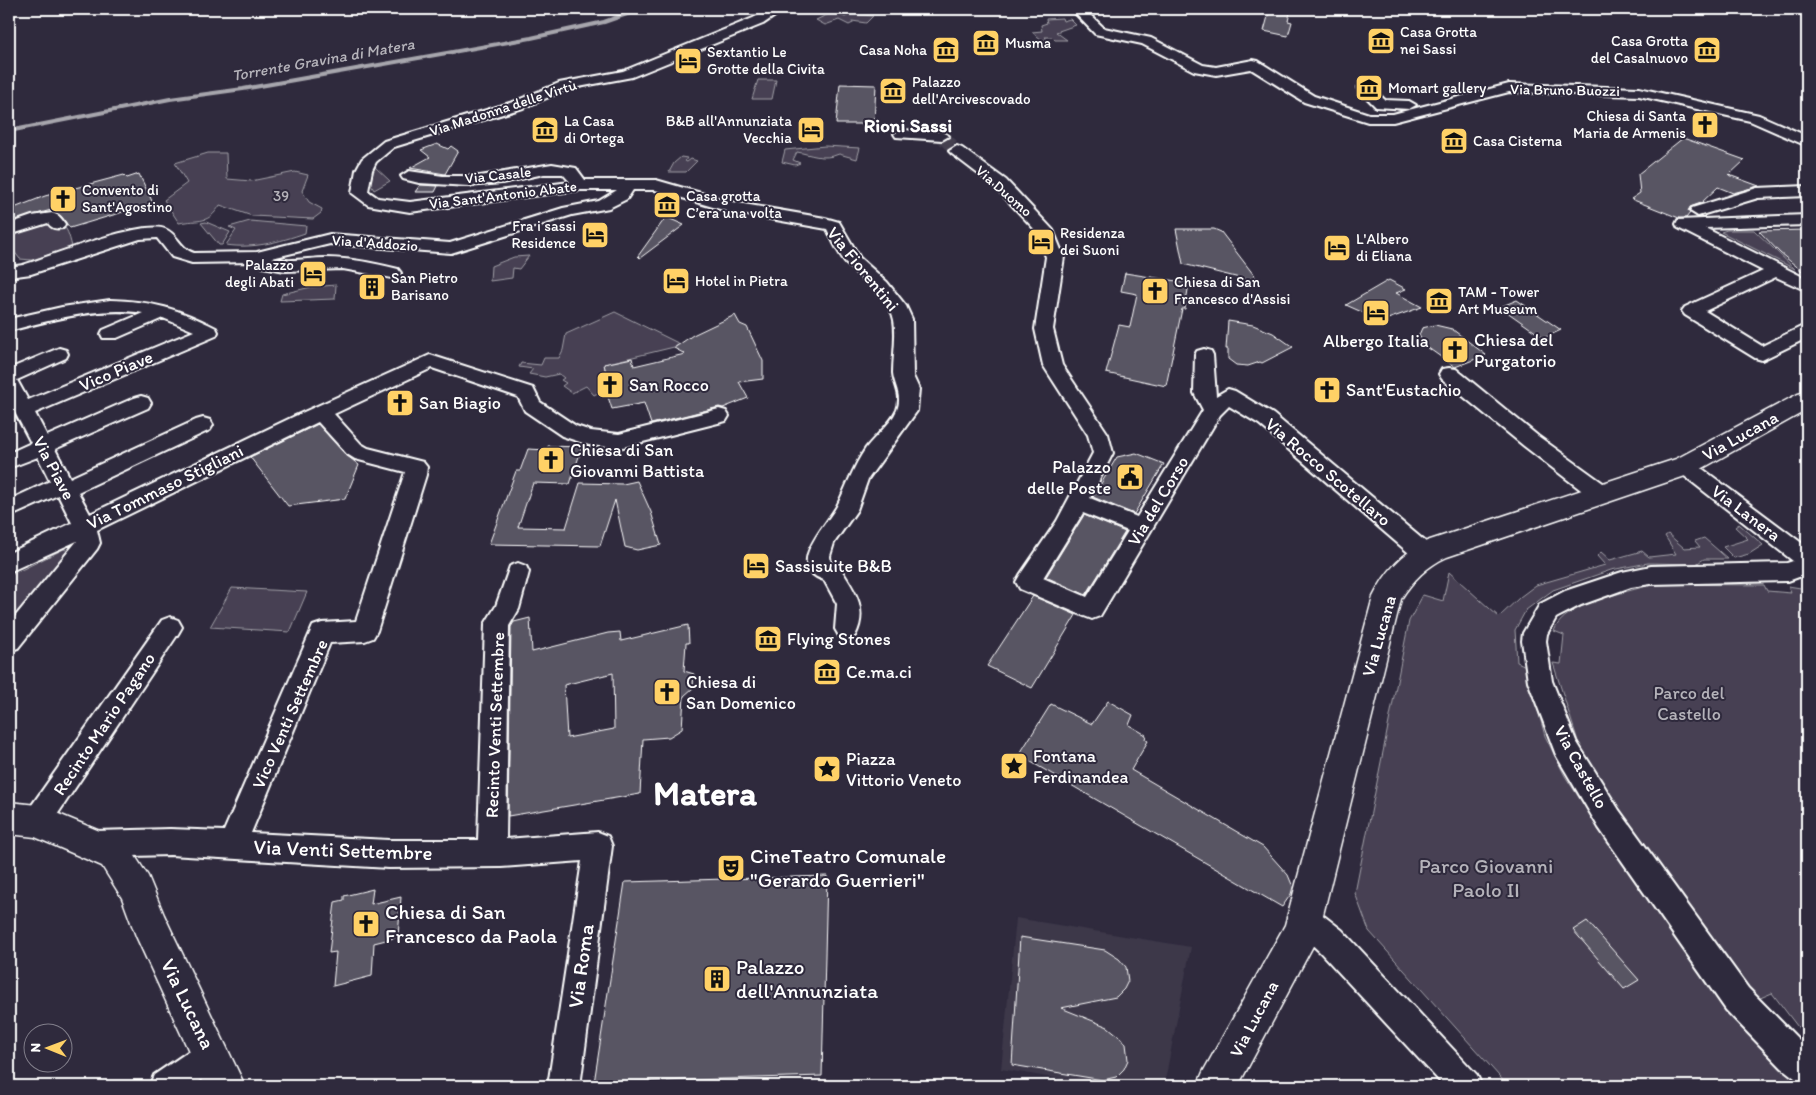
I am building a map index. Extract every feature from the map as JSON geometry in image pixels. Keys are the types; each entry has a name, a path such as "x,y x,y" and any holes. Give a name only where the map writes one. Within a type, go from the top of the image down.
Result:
{"street":[{"name":"Via Madonna delle Virtù","path":"410,206 374,202 360,193 364,170 375,161 381,148 404,139 518,105 564,86 627,74 758,21 779,9"},
{"name":"Via Bruno Buozzi","path":"1077,9 1103,32 1146,41 1190,65 1208,70 1228,70 1253,64 1309,99 1368,118 1393,118 1509,88 1639,92 1754,118 1784,129 1807,142"},
{"path":"1364,88 1381,104 1421,104 1429,108"},
{"path":"901,134 942,136"},
{"name":"Via Duomo","path":"957,151 1000,183 1028,210 1047,234 1055,257 1044,329 1053,365 1098,434 1103,453 1065,526 1028,582 1092,609"},
{"name":"Via Casale","path":"409,176 423,180 491,179 565,169 587,185"},
{"name":"Via Sant'Antonio Abate","path":"410,206 587,185 625,185"},
{"name":"Via d'Addozio","path":"9,272 25,270 138,234 151,232 161,233 168,238 178,253 184,257 257,257 330,239 451,248 569,211 603,205 621,196 625,191 625,185"},
{"name":"Via Fiorentini","path":"625,185 656,185 730,207 833,226 853,261 881,286 897,306 903,319 903,376 908,389 908,411 868,462 858,478 846,510 824,540 819,556 820,566 832,574 849,604 847,629"},
{"path":"1801,220 1772,214 1706,216 1698,211 1757,193 1807,191"},
{"path":"9,230 45,218 52,218 58,224"},
{"path":"1801,220 1684,224 1807,286"},
{"path":"257,257 266,263 283,267 324,263 375,268 392,273"},
{"path":"1776,271 1690,311 1762,354 1807,330"},
{"path":"9,325 74,310 114,304 164,311"},
{"path":"110,334 164,311"},
{"name":"Vico Piave","path":"23,410 210,332 185,317 164,311"},
{"path":"9,376 59,354"},
{"path":"1204,355 1204,393 1221,403"},
{"name":"Via Tommaso Stigliani","path":"9,563 321,412 424,366 430,360 526,394 532,406 569,431 589,438 619,441 719,416"},
{"path":"1451,376 1531,441 1602,494"},
{"name":"Via Piave","path":"9,383 85,526"},
{"name":"Via Lucana","path":"1217,1086 1301,931 1387,597 1399,576 1425,554 1685,466 1807,400"},
{"path":"9,461 141,403"},
{"name":"Via del Corso","path":"1092,609 1221,403"},
{"name":"Via Rocco Scotellaro","path":"1221,403 1266,419 1425,554"},
{"name":"Vico Venti Settembre","path":"232,846 322,633 365,631 415,476 416,467 362,454 354,449 321,412"},
{"path":"9,509 64,487 203,425"},
{"name":"Via Lanera","path":"1685,466 1807,559"},
{"path":"1077,502 1142,528"},
{"path":"9,641 88,543 85,526"},
{"name":"Via Castello","path":"1807,563 1788,572 1651,575 1607,585 1548,611 1535,633 1534,641 1540,681 1565,747 1609,819 1737,999 1793,1057 1807,1068"},
{"name":"Recinto Venti Settembre","path":"492,853 497,624 507,609 518,572"},
{"name":"Recinto Mario Pagano","path":"23,820 170,627"},
{"path":"23,820 101,849"},
{"name":"Via Venti Settembre","path":"101,849 170,842 389,854 492,853 598,846"},
{"name":"Via Roma","path":"564,1086 598,846"},
{"name":"Via Lucana","path":"101,849 136,888 149,923 219,1070"},
{"path":"1305,919 1331,941 1466,1086"},
{"path":"165,1086 219,1070"}],"shaded area":[{"path":"1016,918 1191,947 1164,1086 1099,1086 1001,1069"}],"green space":[{"path":"833,12 845,17 851,14 873,16 866,23 852,21 853,23 849,25 839,20 825,25 816,20"},
{"path":"1062,18 1063,21 1070,19 1076,25 1056,32 1067,40 1055,40 1052,37 1045,37 1048,40 1042,40 1032,32 1042,31 1041,25 1047,23 1046,19"},
{"path":"758,80 776,80 772,99 752,99"},
{"path":"825,146 860,148 857,159 839,154 822,157 797,152 793,160 800,163 795,165 782,162 785,150"},
{"name":"39","path":"208,153 226,153 227,179 251,181 295,172 308,175 302,191 309,202 322,209 321,213 313,219 252,216 220,205 211,216 203,220 179,223 164,200 187,183 175,163"},
{"path":"681,157 687,158 685,161 687,162 691,159 697,161 686,172 669,172 674,163"},
{"path":"375,167 390,181 374,190 370,183"},
{"path":"38,221 62,225 68,232 72,247 32,260 20,259 9,245 9,232"},
{"path":"250,221 306,226 305,233 266,244 226,245 236,230 229,227"},
{"path":"206,222 230,232 222,245 219,245 201,223"},
{"path":"1727,230 1754,230 1795,269 1721,232"},
{"path":"529,256 519,269 513,268 512,278 490,281 491,266 514,257"},
{"path":"336,285 335,299 280,301 282,294 311,287"},
{"path":"615,312 680,344 604,364 608,382 606,383 607,388 594,395 586,386 572,393 562,386 566,383 561,380 564,378 559,374 545,377 529,374 533,369 519,367 521,363 541,365 544,358 559,358 563,350 566,334"},
{"path":"1739,524 1763,545 1749,554 1734,558 1723,547 1748,539 1735,527"},
{"name":"Parco Giovanni Paolo II","path":"1668,534 1684,548 1700,547 1695,541 1704,538 1728,559 1704,559 1696,564 1648,563 1611,570 1553,590 1526,610 1515,630 1517,662 1526,666 1545,736 1565,776 1591,816 1706,981 1766,1050 1807,1086 1508,1086 1369,931 1355,893 1409,621 1423,595 1443,601 1449,572 1499,617 1536,585 1605,565 1597,556 1601,552 1610,560 1642,551 1649,557 1676,554 1665,536"},
{"path":"64,549 71,552 9,627 9,576"},
{"name":"Parco del Castello","path":"1653,584 1764,585 1767,591 1791,593 1788,586 1807,589 1807,1039 1772,993 1758,999 1732,974 1584,760 1553,663 1561,664 1564,635 1554,631 1560,621 1583,606 1612,595"},
{"path":"232,588 307,592 290,632 210,627"}],"building":[{"path":"1270,9 1291,9 1288,21 1292,22 1288,36 1264,31"},
{"path":"840,84 876,85 874,124 836,124"},
{"path":"1683,138 1745,160 1729,175 1759,186 1733,193 1718,187 1701,203 1690,207 1688,211 1690,213 1686,218 1679,218 1631,199 1640,193 1638,174"},
{"path":"437,144 448,149 451,146 458,151 445,174 410,168 430,157 421,150"},
{"name":"Convento di Sant'Agostino","path":"139,174 153,203 70,228 61,216 51,210 9,222 9,210 45,196 124,175 127,178"},
{"path":"420,185 438,186 435,192 415,192"},
{"path":"666,217 684,225 640,258 638,256"},
{"path":"1176,229 1214,229 1221,232 1260,283 1183,264"},
{"path":"1807,230 1807,275 1780,253 1759,231"},
{"path":"1125,273 1189,283 1185,309 1182,309 1166,386 1106,373 1119,325 1130,327 1137,294 1121,291"},
{"name":"Albergo Italia","path":"1389,280 1406,289 1396,293 1422,307 1382,321 1346,305"},
{"path":"1517,300 1561,330 1544,338 1500,307"},
{"path":"735,315 740,324 747,327 763,361 763,379 739,382 748,398 723,408 719,407 651,424 644,403 612,409 605,388 606,382 608,382 604,364 632,358 634,366 685,354 674,348 693,335"},
{"path":"1228,321 1253,325 1273,333 1293,347 1262,363 1248,366 1236,365 1228,359 1228,349 1226,349"},
{"name":"Chiesa del Purgatorio","path":"1435,325 1452,329 1486,355 1455,367 1424,345 1419,335 1422,328"},
{"path":"318,424 346,455 359,465 345,499 288,506 250,457"},
{"path":"548,446 582,447 570,484 533,483 518,527 566,528 580,483 623,484 637,481 651,512 661,545 637,550 625,547 615,500 600,546 489,544 516,471 520,471 528,449 547,450"},
{"name":"Palazzo delle Poste","path":"1136,453 1164,464 1134,514 1093,497 1117,457"},
{"path":"1084,515 1125,532 1086,595 1046,577"},
{"path":"1033,596 1076,615 1032,688 987,666"},
{"path":"530,618 532,652 608,633 620,632 621,641 688,625 689,643 686,643 684,671 694,674 693,688 684,696 682,729 669,737 643,739 640,794 508,816 511,627 514,622","holes":["613,673 614,729 567,738 564,685"]},
{"path":"1108,701 1133,715 1129,725 1146,735 1145,739 1148,741 1131,770 1263,847 1288,875 1293,887 1291,894 1282,907 1019,755 1051,704 1092,724"},
{"name":"Palazzo dell'Annunziata","path":"827,876 822,1076 594,1083 625,882"},
{"name":"Chiesa di San Francesco da Paola","path":"373,889 371,904 401,897 398,937 374,943 372,976 333,986 336,952 329,953 335,902 344,900 344,896"},
{"path":"1587,921 1639,980 1624,989 1573,930"},
{"path":"1020,937 1105,950 1119,959 1126,967 1128,981 1124,989 1116,997 1061,1008 1108,1027 1126,1044 1128,1060 1124,1069 1116,1077 1103,1080 1012,1065"}],"waterway":[{"name":"Torrente Gravina di Matera","path":"9,131 170,99 243,89 531,38 604,22 641,9"}],"tunnel":[{"path":"942,136 957,151"}],"place":[{"name":"Casa Grotta nei Sassi","path":"1381,41"},
{"name":"Musma","path":"986,43"},
{"name":"Casa Noha","path":"946,50"},
{"name":"Casa Grotta del Casalnuovo","path":"1707,50"},
{"name":"Sextantio Le Grotte della Civita","path":"688,61"},
{"name":"Momart gallery","path":"1369,88"},
{"name":"Palazzo dell'Arcivescovado","path":"893,91"},
{"name":"Chiesa di Santa Maria de Armenis","path":"1705,125"},
{"name":"La Casa di Ortega","path":"545,130"},
{"name":"B&B all'Annunziata Vecchia","path":"811,130"},
{"name":"Casa Cisterna","path":"1454,141"},
{"name":"Convento di Sant'Agostino","path":"63,199"},
{"name":"Casa grotta C’era una volta","path":"667,205"},
{"name":"Fra i sassi Residence","path":"595,235"},
{"name":"Residenza dei Suoni","path":"1041,242"},
{"name":"L'Albero di Eliana","path":"1337,248"},
{"name":"Palazzo degli Abati","path":"313,274"},
{"name":"Hotel in Pietra","path":"676,281"},
{"name":"San Pietro Barisano","path":"372,287"},
{"name":"Chiesa di San Francesco d'Assisi","path":"1155,291"},
{"name":"TAM - Tower Art Museum","path":"1439,301"},
{"name":"Albergo Italia","path":"1376,313"},
{"name":"Chiesa del Purgatorio","path":"1455,350"},
{"name":"San Rocco","path":"610,385"},
{"name":"Sant'Eustachio","path":"1327,390"},
{"name":"San Biagio","path":"400,403"},
{"name":"Chiesa di San Giovanni Battista","path":"551,460"},
{"name":"Palazzo delle Poste","path":"1130,477"},
{"name":"Sassisuite B&B","path":"756,566"},
{"name":"Flying Stones","path":"768,639"},
{"name":"Ce.ma.ci","path":"827,672"},
{"name":"Chiesa di San Domenico","path":"667,692"},
{"name":"Fontana Ferdinandea","path":"1014,766"},
{"name":"Piazza Vittorio Veneto","path":"827,769"},
{"name":"CineTeatro Comunale \"Gerardo Guerrieri\"","path":"731,868"},
{"name":"Chiesa di San Francesco da Paola","path":"366,924"},
{"name":"Palazzo dell'Annunziata","path":"717,979"}],"district":[{"name":"Rioni Sassi","path":"908,125"},
{"name":"Matera","path":"705,793"}]}
